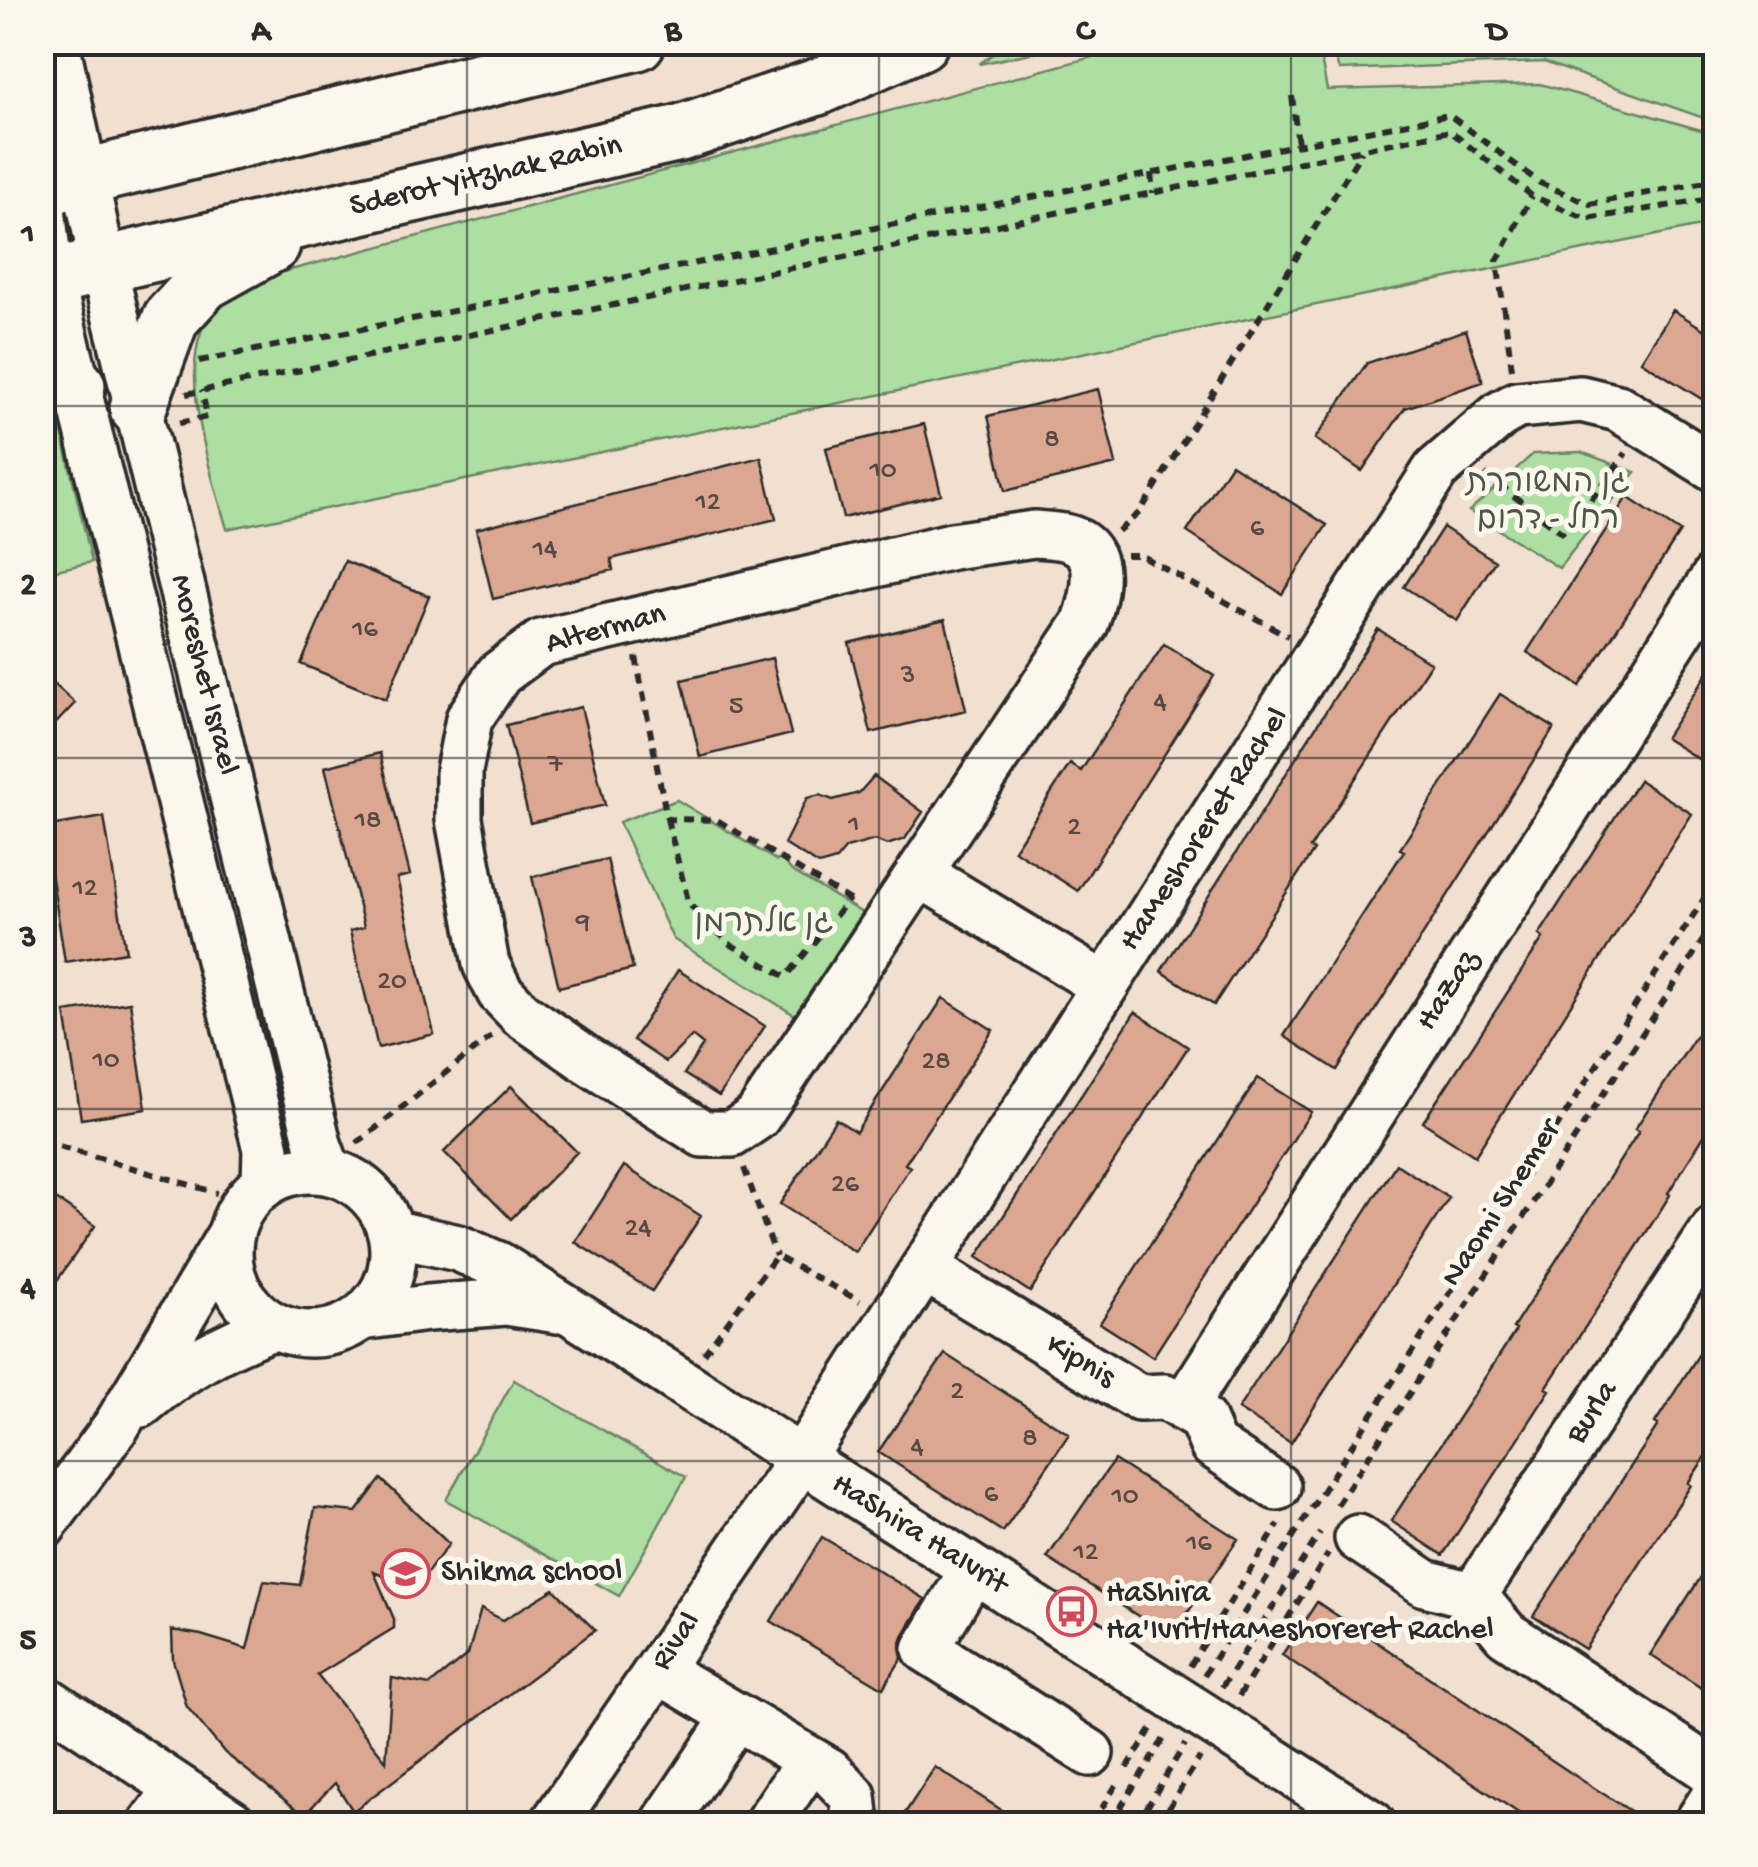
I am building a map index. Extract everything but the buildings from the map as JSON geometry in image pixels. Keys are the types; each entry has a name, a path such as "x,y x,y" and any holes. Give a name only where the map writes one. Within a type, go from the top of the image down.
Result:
{"main road":[{"path":"56,191 637,42"},
{"name":"Sderot Yitzhak Rabin","path":"46,278 680,133 820,86 920,42"},
{"path":"150,412 171,318 204,282 328,213"}],"street":[{"path":"56,42 56,191"},
{"name":"Moreshet Israel","path":"56,191 104,265 150,412 318,1144 336,1162"},
{"name":"Moreshet Israel","path":"56,191 46,278 60,369 266,1149 265,1184"},
{"path":"1518,405 1581,399 1618,408 1716,469"},
{"name":"HaMeshoreret Rachel","path":"801,1460 1436,470 1501,414 1518,405"},
{"name":"Alterman","path":"732,1134 703,1134 521,1014 500,992 486,964 459,818 458,771 469,719 498,674 540,643 952,546 1034,534 1072,538 1090,554"},
{"path":"732,1134 757,1117 1085,624 1096,594 1096,572 1090,554"},
{"name":"HaZaz","path":"1183,1408 1716,575"},
{"path":"920,874 1104,986"},
{"path":"42,1527 116,1424 224,1214 265,1184 284,1174 336,1162 382,1211 391,1233 393,1256 388,1280 378,1300 361,1317 341,1328 319,1334 296,1333 275,1326 256,1314 242,1298 230,1267 224,1214"},
{"name":"Burla","path":"1472,1599 1716,1227"},
{"name":"HaShira HaIvrit","path":"391,1233 458,1248 498,1265 1372,1824"},
{"name":"Kipnis","path":"924,1268 1139,1398 1165,1396 1183,1408"},
{"name":"HaShira HaIvrit","path":"361,1317 506,1302 567,1311"},
{"path":"116,1424 175,1375 228,1344 275,1326"},
{"path":"1183,1408 1202,1419 1214,1445 1295,1496"},
{"name":"Rival","path":"554,1824 801,1460"},
{"path":"1344,1528 1425,1584 1463,1593 1506,1634 1716,1774"},
{"path":"973,1570 926,1649 1090,1753"},
{"path":"658,1670 829,1771 853,1796 856,1824"},
{"path":"42,1697 233,1824"},
{"path":"664,1824 736,1716"},
{"path":"766,1824 810,1760"},
{"path":"152,1824 178,1788"},
{"path":"1697,1824 1716,1794"}],"path":[{"path":"1292,96 1298,144"},
{"path":"1449,115 1450,131 1532,196 1587,219 1716,198"},
{"path":"190,372 200,359 1449,115 1540,183 1590,204 1716,180"},
{"path":"150,412 202,390 1450,131"},
{"path":"1090,554 1140,512 1363,150"},
{"path":"1151,173 1153,193"},
{"path":"1518,405 1498,262 1532,196"},
{"path":"150,412 208,417 202,390"},
{"path":"1457,452 1566,535 1646,426"},
{"path":"1090,554 1140,556 1319,652"},
{"path":"629,622 667,819 688,904 730,944 786,977 848,899"},
{"path":"667,819 717,820 888,922"},
{"path":"1110,1824 1295,1496 1716,880"},
{"name":"Naomi Shemer","path":"1344,1528 1716,920"},
{"path":"336,1162 521,1014"},
{"path":"732,1134 776,1256 892,1318"},
{"path":"42,1140 224,1214"},
{"path":"682,1384 776,1256"},
{"path":"1295,1496 1344,1528"},
{"path":"1092,1824 1181,1701 1295,1496"},
{"path":"1137,1824 1344,1528"},
{"path":"1159,1824 1209,1719 1344,1528"}],"green space":[{"path":"1008,42 1078,43 979,64"},
{"path":"1145,43 1318,43 1327,90 1540,84 1715,134 1715,223 227,529 204,444 195,378 197,348 205,322 221,302 238,291 268,276"},
{"path":"1330,43 1715,43 1715,122 1544,62 1339,70"},
{"path":"42,376 50,382 92,562 43,573"},
{"name":"גן המשוררת רחל - דרום","path":"1581,452 1635,472 1559,568 1469,511 1533,454"},
{"name":"גן אלתרמן","path":"677,800 777,861 780,857 792,871 862,913 796,1016 673,939 619,822"},
{"path":"514,1380 686,1477 619,1596 446,1500"}],"place":[{"name":"Shikma school","path":"406,1573"},
{"name":"HaShira Ha'Ivrit/HaMeshoreret Rachel","path":"1071,1612"}]}
